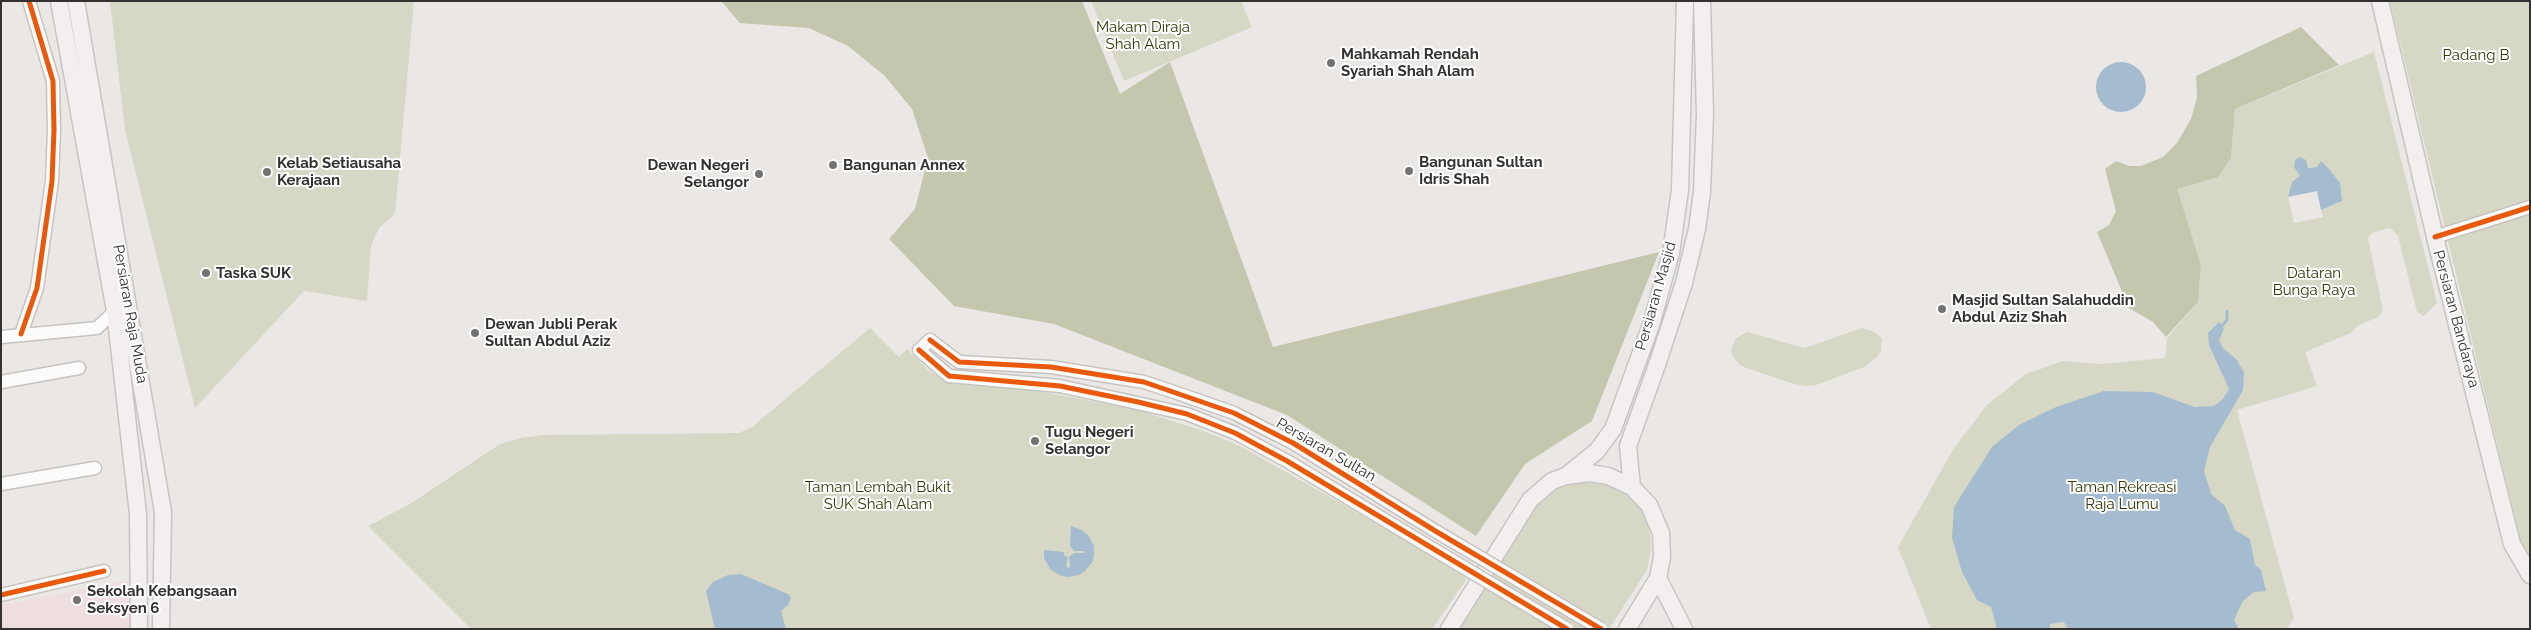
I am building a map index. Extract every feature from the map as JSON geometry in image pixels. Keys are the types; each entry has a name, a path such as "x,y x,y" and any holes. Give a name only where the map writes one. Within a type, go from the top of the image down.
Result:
{"main road":[{"name":"Persiaran Raja Muda","path":"60,1 115,311 138,521 138,629"},
{"name":"Persiaran Raja Muda","path":"76,1 163,518 161,629"},
{"name":"Persiaran Masjid","path":"1566,476 1597,451 1613,429 1651,325 1671,253 1680,190 1685,1"},
{"name":"Persiaran Masjid","path":"1632,487 1628,446 1684,283 1697,229 1702,192 1705,114 1702,1"},
{"name":"Persiaran Bandaraya","path":"2380,1 2435,237 2480,410 2512,544 2530,575"},
{"path":"1449,629 1530,500 1552,481 1566,476 1590,473 1608,476 1632,487 1649,505 1661,533 1662,557 1658,578 1627,629"},
{"path":"138,521 163,518"},
{"path":"1658,578 1684,629"}],"street":[{"path":"21,334 37,288 52,181 54,130 52,80 30,1"},
{"path":"2435,237 2530,207"},
{"path":"1,337 97,328 115,311"},
{"path":"97,328 118,343"},
{"name":"Persiaran Sultan","path":"1567,629 1287,461 1235,433 1187,414 1060,386 949,376 919,350 930,340 959,362 1051,367 1144,382 1227,411 1293,442 1437,532 1601,629"},
{"path":"1,382 79,368"},
{"path":"1,484 96,468"},
{"path":"1,595 104,571"}],"shaded area":[{"name":"Sekolah Kebangsaan Seksyen 6","path":"131,580 131,629 1,629 1,605"}],"green space":[{"name":"Kelab Setiausaha Kerajaan","path":"110,1 414,1 395,214 379,228 371,246 367,301 304,291 195,408 125,130"},
{"path":"721,1 1082,1 1120,94 1170,62 1273,347 1659,252 1592,421 1525,464 1476,536 1287,415 1054,324 954,306 889,239 915,209 928,158 912,109 884,75 848,46 809,28 740,23"},
{"name":"Makam Diraja Shah Alam","path":"1091,1 1241,1 1252,27 1124,81"},
{"name":"Padang B","path":"2390,1 2530,1 2530,559 2522,547"},
{"path":"2301,27 2339,65 2235,109 2231,158 2218,177 2177,189 2201,265 2198,302 2166,337 2153,322 2129,308 2097,232 2109,225 2116,211 2105,169 2116,161 2129,166 2141,166 2163,157 2177,143 2191,119 2197,97 2196,76"},
{"name":"Taman Rekreasi Raja Lumu","path":"2374,52 2437,303 2424,316 2417,312 2398,236 2390,228 2372,233 2368,238 2383,310 2378,317 2357,326 2351,333 2305,352 2317,386 2237,410 2294,618 2287,629 1931,629 1898,547 1954,448 1987,405 2026,374 2063,361 2100,364 2165,358 2167,338 2198,302 2201,265 2176,189 2231,158 2235,109","holes":["2321,161 2338,203 2321,210 2323,217 2294,223 2288,197 2300,176 2308,168 2318,167"]},
{"name":"Taman Lembah Bukit SUK Shah Alam","path":"870,328 899,357 907,349 928,370 940,378 1044,392 1138,410 1206,432 1242,447 1463,573 1466,580 1432,629 471,629 368,526 410,504 500,444 521,438 543,435 739,433 752,427"},
{"path":"1862,328 1872,331 1882,338 1881,351 1877,357 1864,367 1816,385 1794,384 1741,366 1733,357 1731,350 1736,338 1747,332 1805,348"},
{"path":"1577,478 1597,480 1618,488 1638,505 1649,524 1651,548 1647,570 1609,629 1453,629 1532,503 1551,487"}],"water":[{"path":"2116,62 2126,62 2139,69 2146,82 2146,92 2139,105 2126,112 2116,112 2107,108 2100,101 2096,92 2096,82 2100,73 2107,66"},
{"path":"2300,157 2306,160 2308,168 2317,167 2321,161 2329,169 2340,183 2342,201 2321,210 2317,191 2288,197 2292,182 2300,176 2294,167 2295,160"},
{"path":"2219,322 2224,329 2219,340 2223,348 2237,360 2244,373 2243,390 2210,447 2204,471 2211,494 2225,506 2235,530 2250,539 2255,565 2261,570 2266,591 2254,592 2243,601 2234,620 2239,629 2068,629 2064,622 2050,624 2050,629 1997,629 1991,607 1977,600 1962,572 1952,538 1954,507 1992,447 2019,425 2056,407 2104,391 2153,392 2195,407 2214,406 2223,399 2229,389 2209,345 2208,333"},
{"path":"1071,526 1082,530 1088,535 1094,546 1094,554 1093,561 1085,571 1079,575 1067,577 1059,575 1050,569 1044,558 1044,550 1064,552 1064,556 1068,557 1066,566 1070,567 1069,557 1074,553 1085,553 1084,551 1074,551 1070,546"},
{"path":"741,574 788,594 791,598 788,605 781,611 786,629 715,629 706,591 713,582 728,575"}],"waterway":[{"path":"2220,328 2227,320 2227,311"}],"cycle path":[{"path":"21,334 37,288 52,181 54,130 53,81 29,1"},
{"path":"2435,237 2530,207"},
{"path":"930,340 959,362 1051,367 1144,382 1234,413 1293,443 1437,532 1601,629"},
{"path":"919,350 949,376 1060,386 1187,414 1235,433 1287,461 1567,629"},
{"path":"1,595 104,571"}],"place":[{"name":"Mahkamah Rendah Syariah Shah Alam","path":"1331,63"},
{"name":"Bangunan Annex","path":"833,165"},
{"name":"Bangunan Sultan Idris Shah","path":"1409,171"},
{"name":"Kelab Setiausaha Kerajaan","path":"267,172"},
{"name":"Dewan Negeri Selangor","path":"759,174"},
{"name":"Taska SUK","path":"206,273"},
{"name":"Masjid Sultan Salahuddin Abdul Aziz Shah","path":"1942,309"},
{"name":"Dewan Jubli Perak Sultan Abdul Aziz","path":"475,333"},
{"name":"Tugu Negeri Selangor","path":"1035,441"},
{"name":"Sekolah Kebangsaan Seksyen 6","path":"77,600"}],"park label":[{"name":"Dataran Bunga Raya","path":"2314,282"}]}
